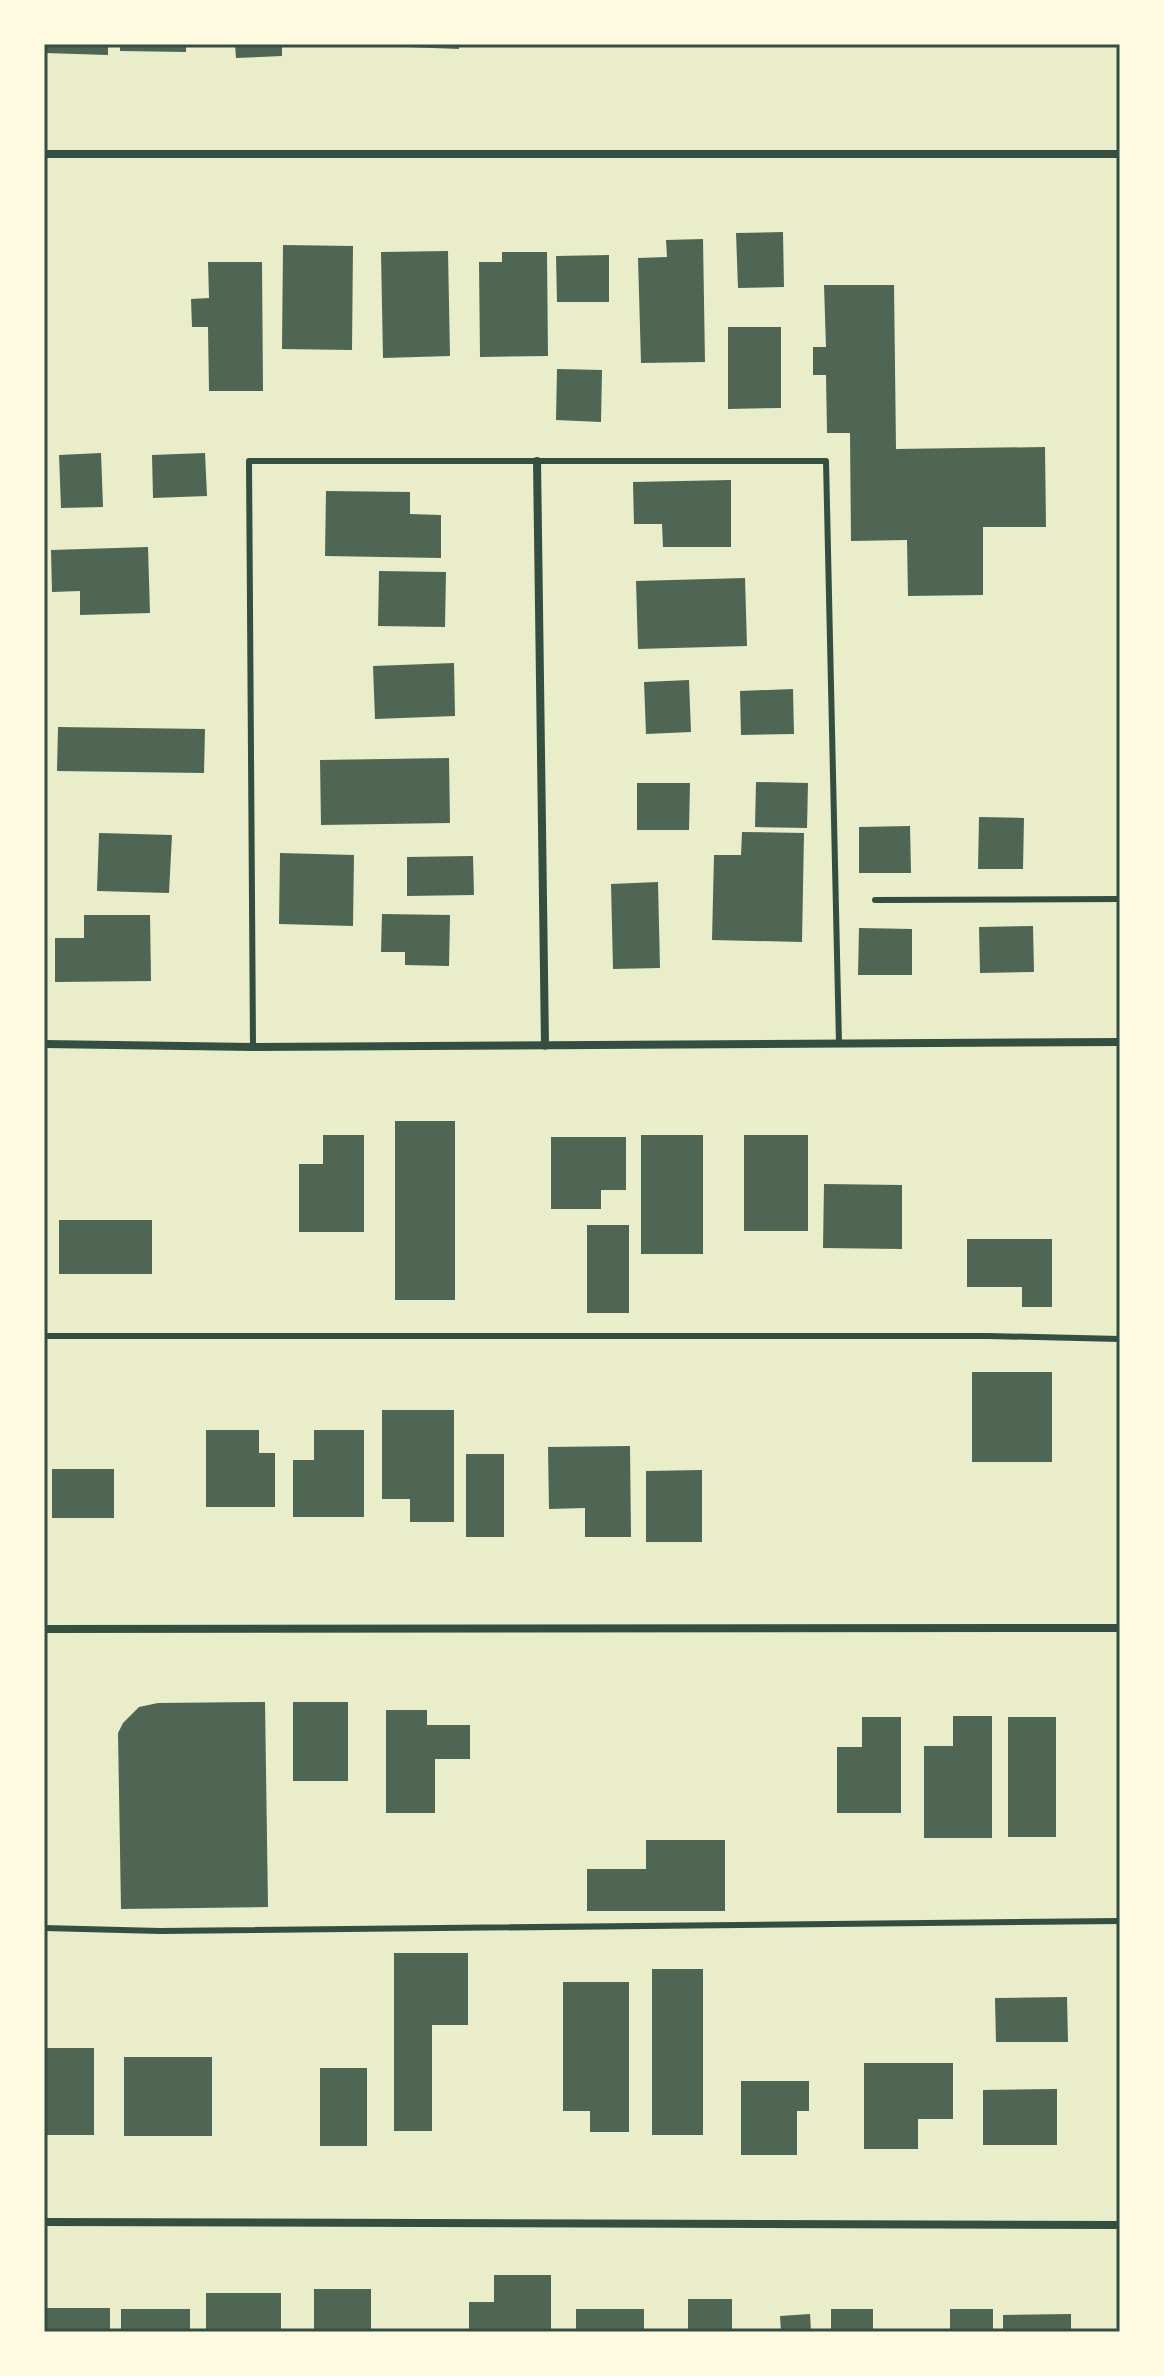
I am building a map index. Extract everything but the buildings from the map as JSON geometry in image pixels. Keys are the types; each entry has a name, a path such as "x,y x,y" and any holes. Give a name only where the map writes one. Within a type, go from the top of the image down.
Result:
{"street":[{"path":"44,154 1120,154"},
{"path":"537,461 545,1046"},
{"path":"44,1044 253,1047 1120,1042"},
{"path":"44,1629 1120,1628"},
{"path":"44,2222 1120,2225"}],"lane":[{"path":"253,1047 249,461 826,461 839,1044"},
{"path":"875,900 1120,899"},
{"path":"44,1336 989,1336 1120,1339"},
{"path":"44,1928 160,1931 1120,1921"}]}
